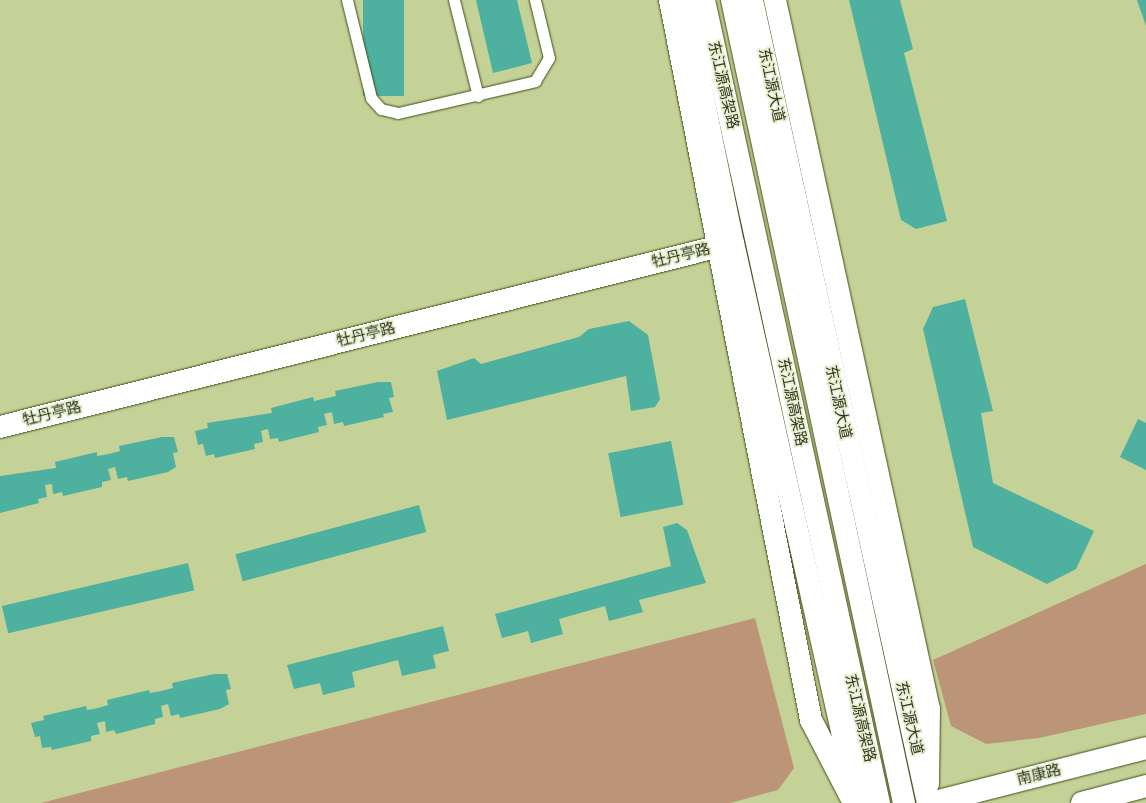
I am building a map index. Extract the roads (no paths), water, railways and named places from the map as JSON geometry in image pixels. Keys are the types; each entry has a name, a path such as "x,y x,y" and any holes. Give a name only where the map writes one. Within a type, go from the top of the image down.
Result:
{"main road":[{"path":"670,0 725,245 858,803"},
{"path":"683,0 725,245 811,720 854,803"},
{"name":"东江源高架路","path":"704,0 879,803"},
{"name":"东江源高架路","path":"732,0 904,803"},
{"name":"东江源大道","path":"752,0 928,803"},
{"path":"775,0 929,709 928,803"},
{"name":"牡丹亭路","path":"0,428 725,245"},
{"name":"南康路","path":"931,803 1146,748"},
{"path":"1082,803 1146,786"}],"lane":[{"path":"347,0 371,98 381,109 398,113 478,96 535,81 549,58 535,0"},
{"path":"454,0 478,96"}]}
